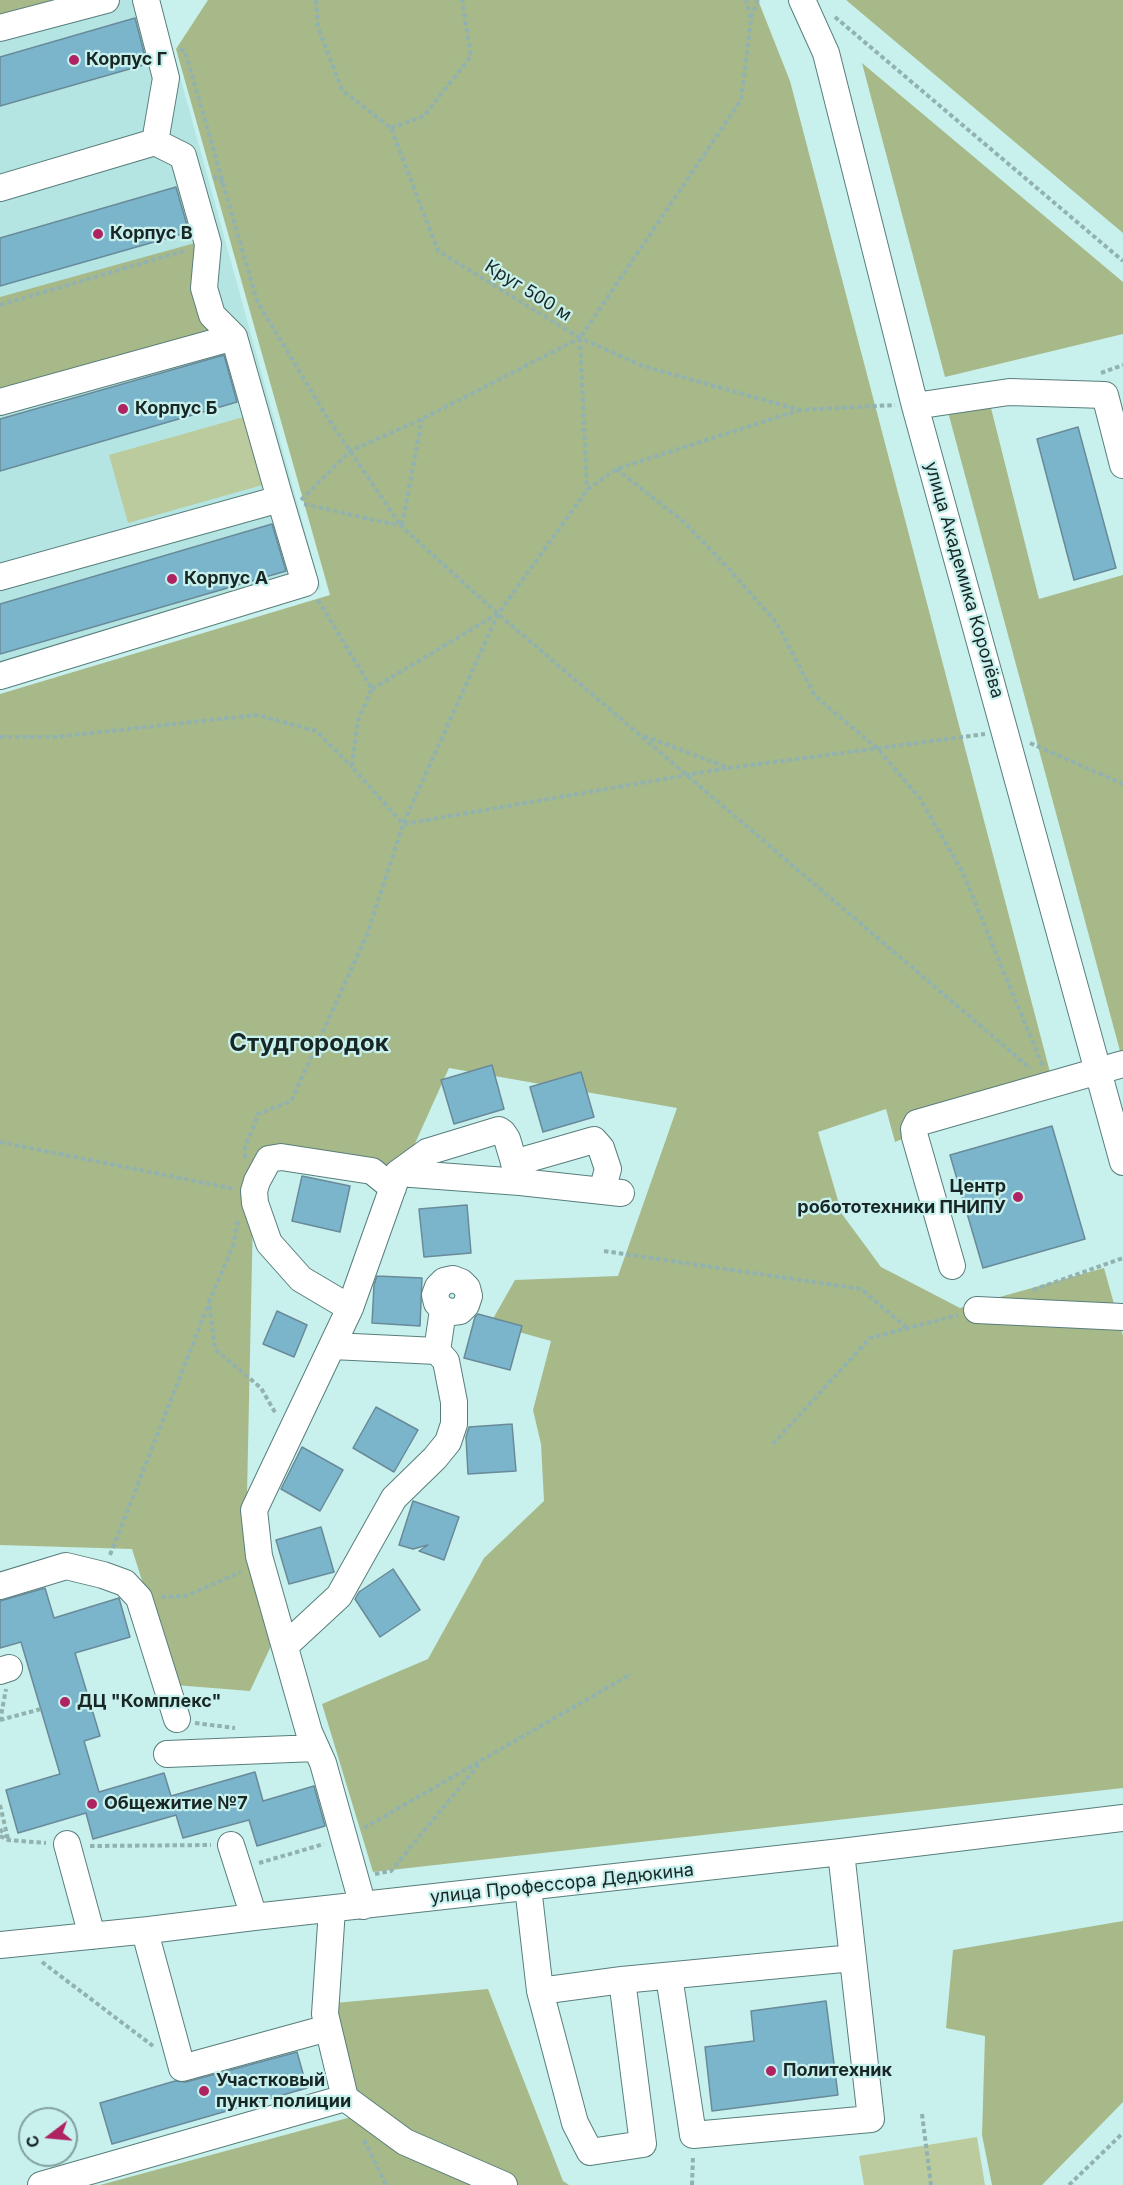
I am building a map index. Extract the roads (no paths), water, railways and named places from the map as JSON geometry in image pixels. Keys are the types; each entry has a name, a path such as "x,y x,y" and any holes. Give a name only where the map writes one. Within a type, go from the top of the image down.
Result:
{"street":[{"path":"0,28 106,0"},
{"path":"146,0 166,78 155,142"},
{"name":"улица Академика Королёва","path":"802,0 826,53 908,406 1006,735 1123,1162"},
{"path":"0,188 155,142 183,156 208,244 204,288 212,315 234,337 305,583 0,676"},
{"path":"0,402 234,337"},
{"path":"908,406 1009,392 1105,395 1123,465"},
{"path":"0,577 280,499"},
{"path":"952,1266 914,1130 917,1123 1123,1064"},
{"path":"363,1906 322,1763 309,1732 261,1561 254,1510 350,1308 395,1181 427,1152 499,1130 507,1139 517,1172"},
{"path":"350,1308 301,1279 269,1243 255,1203 254,1191 269,1159 281,1157 372,1171 395,1181 517,1172 612,1192 601,1148 594,1140 517,1172"},
{"path":"437,1352 443,1310"},
{"path":"977,1310 1123,1317"},
{"path":"285,1646 339,1596 394,1498 448,1442 454,1424 454,1402 446,1361 437,1352 332,1346"},
{"path":"0,1586 66,1566 125,1583 139,1598 177,1719"},
{"path":"167,1754 316,1748"},
{"name":"улица Профессора Дедюкина","path":"0,1945 841,1852 1123,1818"},
{"path":"67,1844 92,1936"},
{"path":"231,1845 254,1917"},
{"path":"669,1976 693,2135 871,2119 841,1852"},
{"path":"528,1887 540,1991 575,2123 590,2152 643,2144 622,1980"},
{"path":"332,1909 325,2014 345,2098 405,2142 504,2185"},
{"path":"149,1930 148,1943 182,2068 328,2028"},
{"path":"540,1991 622,1980 853,1958"},
{"path":"41,2185 345,2098"}],"place":[{"name":"Корпус Г","path":"74,60"},
{"name":"Корпус В","path":"98,234"},
{"name":"Корпус Б","path":"123,409"},
{"name":"Корпус А","path":"172,579"},
{"name":"Центр робототехники ПНИПУ","path":"1018,1197"},
{"name":"ДЦ \"Комплекс\"","path":"65,1702"},
{"name":"Общежитие №7","path":"92,1804"},
{"name":"Политехник","path":"771,2071"},
{"name":"Участковый пункт полиции","path":"204,2091"}],"district":[{"name":"Студгородок","path":"309,1044"}]}
